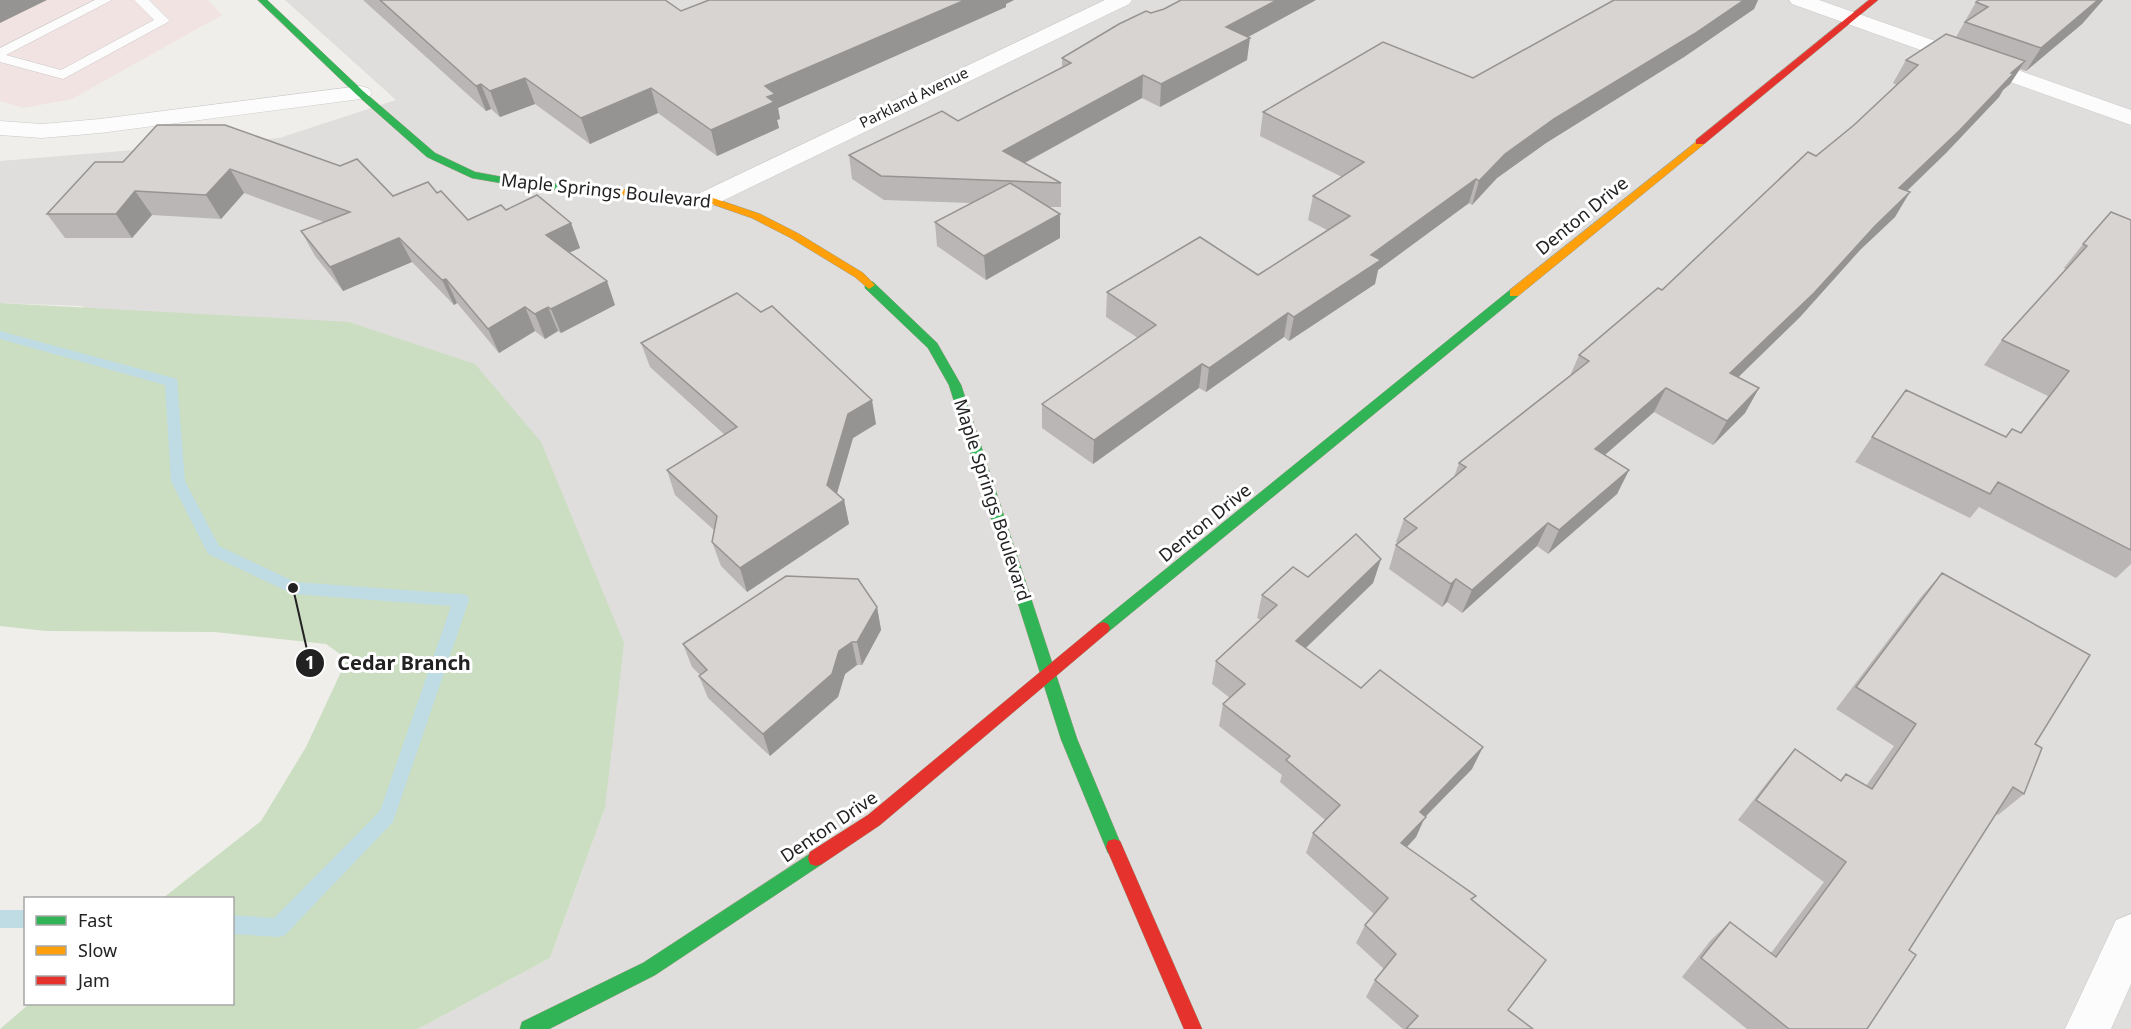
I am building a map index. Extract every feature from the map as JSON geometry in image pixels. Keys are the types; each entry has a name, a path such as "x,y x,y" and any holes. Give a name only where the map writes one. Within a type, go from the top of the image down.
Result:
{"street":[{"name":"Maple Springs Boulevard","path":"262,0 360,93 431,155 472,175 524,184 707,199 756,216 795,236 859,275 933,346 955,385 1069,739 1132,894 1193,1029"},
{"name":"Parkland Avenue","path":"707,199 1122,0"},
{"path":"1798,0 2129,115"},
{"name":"Denton Drive","path":"529,1029 649,969 874,820 1047,675 1874,0"},
{"path":"0,128 42,131 99,126 360,93"},
{"path":"2088,1029 2131,935"}],"lane":[{"path":"0,53 105,0"},
{"path":"0,58 63,75 163,21 141,0"}],"shaded area":[{"path":"0,0 208,0 222,15 72,99 23,108 0,101"},
{"path":"285,0 2131,0 2131,1029 418,1029 550,958 605,808 82,306 0,303 0,161 279,138 396,100"}],"green space":[{"path":"0,303 349,322 475,364 541,442 624,643 605,808 550,958 418,1029 0,1029 28,1005 234,1005 234,897 164,897 261,821 306,747 347,659 326,644 215,632 46,631 0,626"}],"building":[{"path":"380,0 665,0 681,11 709,0 965,0 765,86 775,94 767,97 774,102 711,130 651,88 581,118 525,78 490,91 481,84 476,86"},
{"path":"1181,0 1277,0 1226,27 1250,38 1161,84 1143,75 1003,151 1061,183 881,176 849,155 942,111 958,121 1071,63 1062,58 1119,24 1146,11 1151,13 1164,9"},
{"path":"1614,0 1744,0 1694,34 1554,119 1505,154 1479,181 1476,179 1371,255 1381,260 1294,317 1288,313 1209,368 1202,364 1094,440 1042,404 1156,325 1107,292 1200,237 1258,275 1350,216 1313,196 1364,162 1263,112 1383,42 1473,78"},
{"path":"1979,0 2098,0 2041,48 1965,22 1988,7 1976,2"},
{"path":"1946,34 2025,61 2011,73 2013,74 1960,130 1899,188 1910,192 1875,226 1814,293 1730,373 1759,388 1727,421 1666,388 1595,449 1629,470 1559,530 1548,523 1472,590 1456,579 1451,584 1396,545 1417,528 1404,519 1466,467 1459,463 1589,361 1579,355 1658,288 1662,290 1808,152 1816,156 1854,125 1918,65 1906,60"},
{"path":"157,125 225,125 340,166 357,159 393,196 428,182 437,193 441,191 468,220 501,205 506,210 537,195 571,223 546,235 607,281 551,309 548,307 535,314 525,307 488,329 446,279 442,280 399,238 330,267 301,231 350,212 230,169 206,195 135,191 116,214 47,214 95,162 123,162"},
{"path":"1010,183 1060,214 984,256 935,222"},
{"path":"2111,212 2131,220 2131,550 1998,482 1990,494 1872,437 1906,390 2006,437 2012,429 2021,433 2069,371 2002,340 2087,246 2083,244"},
{"path":"737,293 761,312 772,306 872,400 848,414 827,485 844,500 740,568 712,542 717,516 667,470 737,427 641,343"},
{"path":"1356,534 1381,559 1296,641 1361,688 1380,670 1483,747 1420,812 1426,817 1401,843 1476,896 1471,899 1546,960 1508,1010 1533,1029 1406,1029 1418,1016 1375,980 1396,954 1365,925 1388,898 1313,833 1340,805 1286,760 1290,756 1223,704 1245,684 1216,661 1277,605 1262,595 1293,567 1308,577"},
{"path":"1942,573 2090,655 2035,744 2042,748 2024,794 2013,787 1909,950 1916,955 1867,1029 1789,1029 1701,958 1730,922 1776,957 1846,862 1756,800 1795,749 1841,781 1846,774 1872,789 1916,724 1856,687"},
{"path":"786,576 858,579 877,607 857,642 852,642 839,651 832,674 763,734 699,676 707,670 683,644"}],"waterway":[{"path":"0,335 172,382 178,481 213,550 293,588 461,600 387,816 278,928 234,924"},
{"path":"0,919 24,919"}],"traffic: fast":[{"path":"262,0 360,93 431,155 472,175 524,184 594,190"},
{"path":"869,285 933,346 955,385 1069,739 1114,847"},
{"path":"1103,628 1514,293"},
{"path":"529,1029 649,969 816,858"}],"traffic: slow":[{"path":"1514,293 1700,142"},
{"path":"594,190 707,199 756,216 795,236 859,275 869,285"}],"traffic: jam":[{"path":"1700,142 1874,0"},
{"path":"816,858 874,820 1103,628"},
{"path":"1114,847 1193,1029"}],"place":[{"name":"Cedar Branch","path":"293,588"}]}
